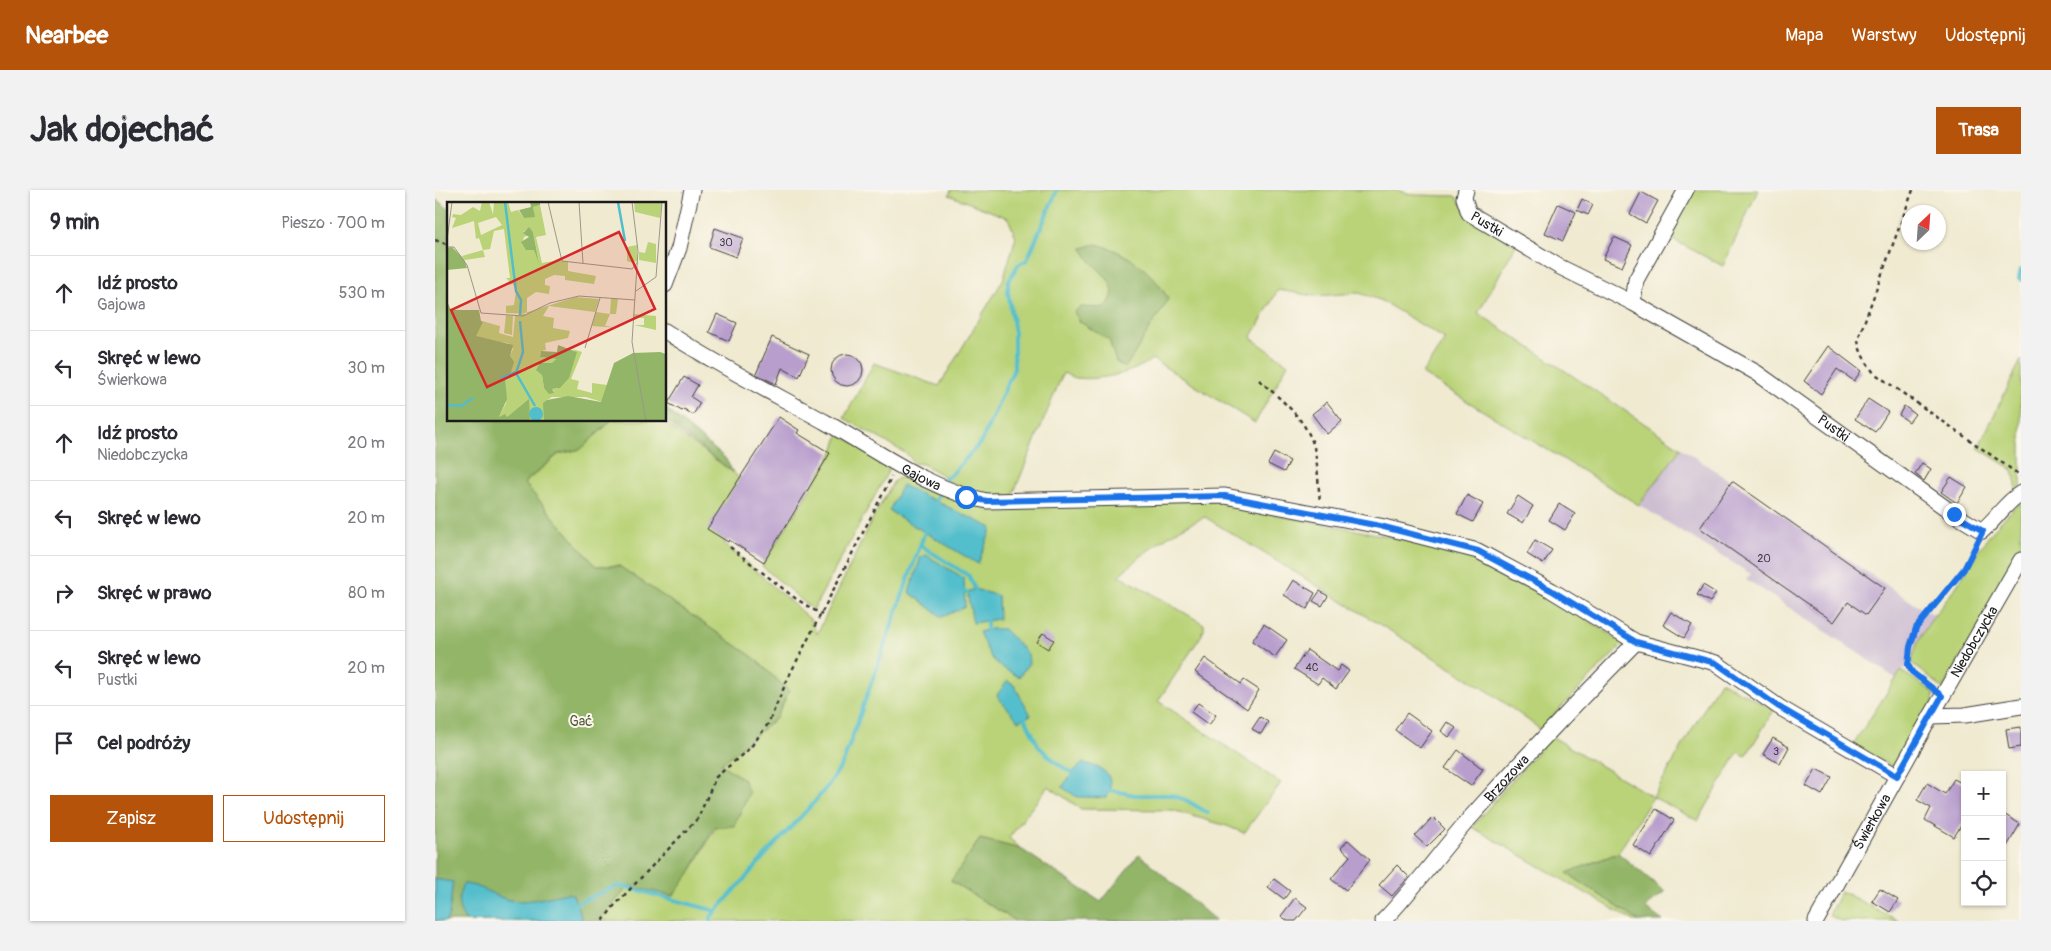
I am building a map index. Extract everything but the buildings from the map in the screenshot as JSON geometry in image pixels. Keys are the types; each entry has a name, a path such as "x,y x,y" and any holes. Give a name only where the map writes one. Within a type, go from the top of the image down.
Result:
{"street":[{"path":"666,283 679,248 692,190"},
{"name":"Pustki","path":"1466,190 1463,198 1469,213 1558,266 1633,303 1757,373 1954,514 1983,531"},
{"path":"1633,303 1636,280 1686,190"},
{"name":"Gajowa","path":"666,332 899,464 948,490 966,497 987,501 1225,496 1327,515 1478,551 1551,590 1636,642 1716,663 1779,707 1897,776"},
{"path":"1983,531 1996,519 2013,498 2021,493"},
{"name":"Niedobczycka","path":"1929,720 2021,560"},
{"name":"Brzozowa","path":"1383,921 1402,901 1467,821 1574,704 1636,642"},
{"path":"1929,720 2021,706"},
{"name":"Świerkowa","path":"1816,921 1929,720"}],"path":[{"path":"1913,190 1859,339 1863,358 1874,373 2021,476"},
{"path":"435,240 447,244"},
{"path":"1259,380 1284,402 1305,426 1312,442 1321,505 1327,515"},
{"path":"603,921 614,906 698,818 716,777 750,748 768,724 789,676 899,464"},
{"path":"1942,696 1912,672 1908,665 1910,647 1916,628 1964,569 1983,531"},
{"path":"730,547 795,598 821,615"}],"shaded area":[{"path":"1681,448 1924,610 1936,615 1913,651 1912,663 1901,671 1897,679 1746,579 1751,574 1639,505"}],"green space":[{"path":"951,190 1396,190 1415,195 1456,196 1473,220 1516,245 1478,313 1681,448 1639,505 1422,374 1445,339 1380,300 1359,293 1314,296 1278,290 1251,338 1288,364 1255,423 1152,359 1127,372 1106,377 1075,378 1063,373 1012,497 982,497 944,480 944,476 923,464 914,463 907,454 844,418 874,363 939,386 1003,280 1016,237 1008,218 949,195"},
{"path":"1692,190 1758,190 1723,266 1668,237"},
{"name":"Gać","path":"435,199 447,208 447,421 611,421 581,449 558,454 524,483 596,566 619,566 753,657 789,691 776,718 721,764 743,779 749,793 734,826 714,827 690,873 673,896 629,886 598,921 435,921"},
{"path":"1096,244 1118,252 1138,264 1155,280 1168,299 1125,368 1116,362 1109,340 1080,322 1074,312 1081,307 1104,308 1112,295 1112,289 1107,278 1091,262 1082,248"},
{"path":"666,336 711,367 695,363 685,353 666,344"},
{"path":"2021,360 2021,489 2017,490 2013,470 1978,448"},
{"path":"666,409 725,458 733,472 665,421"},
{"path":"611,421 661,421 734,473 756,493 724,543 810,619 817,634 874,516 894,481 906,474 947,494 1226,501 1257,506 1256,511 1450,548 1498,567 1525,581 1624,643 1540,729 1488,691 1205,517 1159,542 1119,575 1204,624 1204,631 1201,632 1203,633 1158,701 1281,783 1244,833 1172,810 1081,809 1048,786 1009,838 1021,849 980,839 951,881 1016,921 598,921 629,886 690,873 743,779 720,764 776,718 789,691 753,657 619,566 596,566 524,483 559,454 581,449"},
{"path":"839,434 891,466 813,610 762,566 832,454"},
{"path":"2021,501 2021,553 1943,689 1912,663 1918,642 1930,622 1961,581 1976,554 1991,533"},
{"path":"1901,671 1934,694 1933,702 1893,767 1852,746"},
{"path":"1720,681 1774,710 1746,756 1738,752 1698,821 1653,797"},
{"path":"1551,736 1653,797 1618,853 1567,873 1639,921 1634,921 1472,827"},
{"path":"980,839 1021,849 1101,902 1139,854 1216,921 1016,921 951,881"},
{"path":"1618,853 1665,892 1645,908 1663,921 1639,921 1567,873"},
{"path":"1841,891 1899,921 1840,921 1829,915"}],"water":[{"path":"902,485 992,528 978,564 889,511"},
{"path":"926,555 964,578 965,607 942,617 909,592 921,557"},
{"path":"975,589 998,596 999,619 973,623 967,592"},
{"path":"991,629 1004,629 1028,654 1029,663 1019,677 997,664 990,655 979,632"},
{"path":"1007,681 1014,685 1031,715 1018,721 999,698 997,695"},
{"path":"1083,763 1097,767 1107,774 1110,784 1107,798 1077,797 1062,787"},
{"path":"435,879 453,882 449,915 446,921 435,921"},
{"path":"463,884 475,886 513,901 529,901 568,893 573,895 583,921 466,921 459,903"}],"waterway":[{"path":"944,480 951,475 981,442 1014,369 1014,327 1008,282 1018,265 1027,260 1057,190"},
{"path":"2021,270 2019,279 2021,280"},
{"path":"934,506 939,493"},
{"path":"711,921 711,917 716,911 807,811 838,771 844,760 926,529"},
{"path":"920,545 969,576 975,589"},
{"path":"963,590 967,592"},
{"path":"987,622 987,630"},
{"path":"1025,718 1039,747 1058,764 1075,775"},
{"path":"1105,789 1135,795 1171,795 1186,800 1208,813"},
{"path":"577,903 614,887 622,886 716,911"}],"route":[{"path":"966,497 987,501 1225,496 1380,526 1478,551 1551,590 1636,642 1716,663 1779,707 1897,776 1942,696 1912,672 1908,665 1912,638 1916,628 1964,569 1983,531 1954,514"}]}
